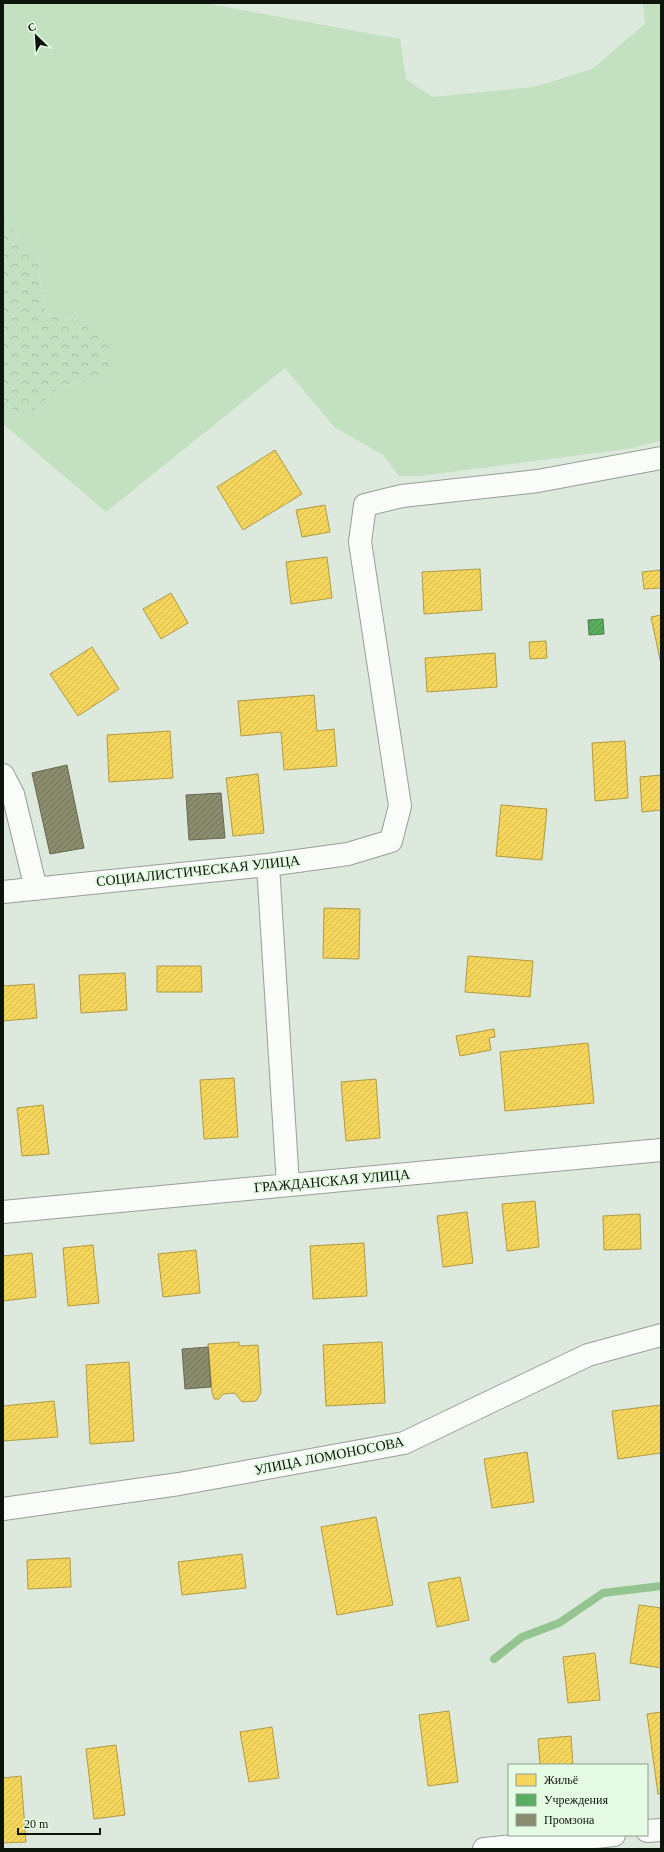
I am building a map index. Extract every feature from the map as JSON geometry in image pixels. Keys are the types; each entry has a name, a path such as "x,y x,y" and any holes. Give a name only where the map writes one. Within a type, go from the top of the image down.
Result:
{"street":[{"name":"СОЦИАЛИСТИЧЕСКАЯ УЛИЦА","path":"3,892 268,865 348,854 391,841 400,806 360,542 365,505 402,496 538,481 661,458"},
{"path":"3,775 13,794 36,889"},
{"path":"268,865 288,1185"},
{"name":"ГРАЖДАНСКАЯ УЛИЦА","path":"3,1212 661,1150"},
{"name":"УЛИЦА ЛОМОНОСОВА","path":"3,1510 179,1484 404,1443 588,1355 661,1335"},
{"path":"648,1832 661,1830"},
{"path":"484,1849 605,1836"}],"green space":[{"path":"3,3 204,3 400,39 406,79 432,97 534,87 592,69 645,24 643,3 661,3 661,441 627,449 419,476 399,476 383,455 334,427 285,368 106,512 3,424 3,399 20,417 38,407 58,388 90,380 104,379 83,321 46,313 40,281 39,259 3,217"},
{"path":"3,217 39,259 40,281 46,313 83,321 101,331 114,361 104,379 90,380 58,388 38,407 20,417 3,399"}],"building: Жильё":[{"path":"275,450 302,494 243,530 217,487"},
{"path":"325,505 330,532 302,537 296,510"},
{"path":"327,557 332,598 291,604 286,562"},
{"path":"480,569 482,610 424,614 422,572"},
{"path":"661,570 661,588 644,589 642,572"},
{"path":"171,593 188,623 161,639 143,609"},
{"path":"661,615 661,664 651,617"},
{"path":"546,641 547,658 530,659 529,642"},
{"path":"92,647 119,689 78,716 50,674"},
{"path":"495,653 497,687 427,692 425,658"},
{"path":"314,695 317,731 334,729 337,766 284,770 281,732 241,736 238,701"},
{"path":"170,731 173,778 109,782 107,735"},
{"path":"625,741 628,798 595,801 592,743"},
{"path":"258,774 264,833 233,836 226,778"},
{"path":"661,775 661,810 642,812 640,777"},
{"path":"501,805 547,809 542,860 496,856"},
{"path":"324,908 360,909 359,959 323,958"},
{"path":"468,956 533,961 530,997 465,992"},
{"path":"157,966 201,966 202,992 157,992"},
{"path":"125,973 127,1010 81,1013 79,975"},
{"path":"34,984 37,1018 3,1021 3,986"},
{"path":"494,1029 495,1037 489,1038 491,1050 460,1056 456,1036"},
{"path":"588,1043 594,1103 505,1111 500,1052"},
{"path":"234,1078 238,1137 204,1139 200,1080"},
{"path":"376,1079 380,1138 346,1141 341,1082"},
{"path":"43,1105 49,1154 22,1156 17,1108"},
{"path":"535,1201 539,1247 507,1251 502,1204"},
{"path":"467,1212 473,1263 443,1267 437,1216"},
{"path":"640,1214 641,1249 604,1250 603,1216"},
{"path":"364,1243 367,1296 313,1299 310,1246"},
{"path":"93,1245 99,1303 68,1306 63,1248"},
{"path":"196,1250 200,1293 163,1297 158,1254"},
{"path":"32,1253 36,1297 3,1301 3,1256"},
{"path":"239,1342 239,1346 258,1345 261,1393 256,1401 242,1402 235,1393 223,1394 219,1399 214,1399 212,1392 208,1344"},
{"path":"382,1342 385,1403 326,1406 323,1345"},
{"path":"129,1362 134,1441 90,1444 86,1365"},
{"path":"54,1401 58,1437 3,1441 3,1406"},
{"path":"661,1405 661,1453 618,1459 612,1411"},
{"path":"527,1452 534,1502 492,1508 484,1459"},
{"path":"376,1517 393,1605 337,1615 321,1527"},
{"path":"242,1554 246,1588 182,1595 178,1562"},
{"path":"70,1558 71,1587 28,1589 27,1560"},
{"path":"460,1577 469,1620 437,1627 428,1583"},
{"path":"639,1605 661,1608 661,1668 630,1663"},
{"path":"595,1653 600,1700 568,1703 563,1657"},
{"path":"449,1711 458,1782 428,1786 419,1715"},
{"path":"661,1712 661,1794 658,1794 647,1714"},
{"path":"272,1727 279,1778 249,1782 240,1732"},
{"path":"571,1736 573,1764 540,1764 538,1739"},
{"path":"116,1745 125,1815 94,1819 86,1749"},
{"path":"21,1776 26,1842 3,1843 3,1778"}],"building: Учреждения":[{"path":"603,619 604,634 589,635 588,620"}],"building: Промзона":[{"path":"67,765 84,848 50,854 32,773"},
{"path":"221,793 225,838 189,840 186,795"},
{"path":"208,1347 211,1387 185,1389 182,1349"}],"waterway":[{"path":"494,1659 522,1637 559,1623 603,1593 661,1586"}]}
